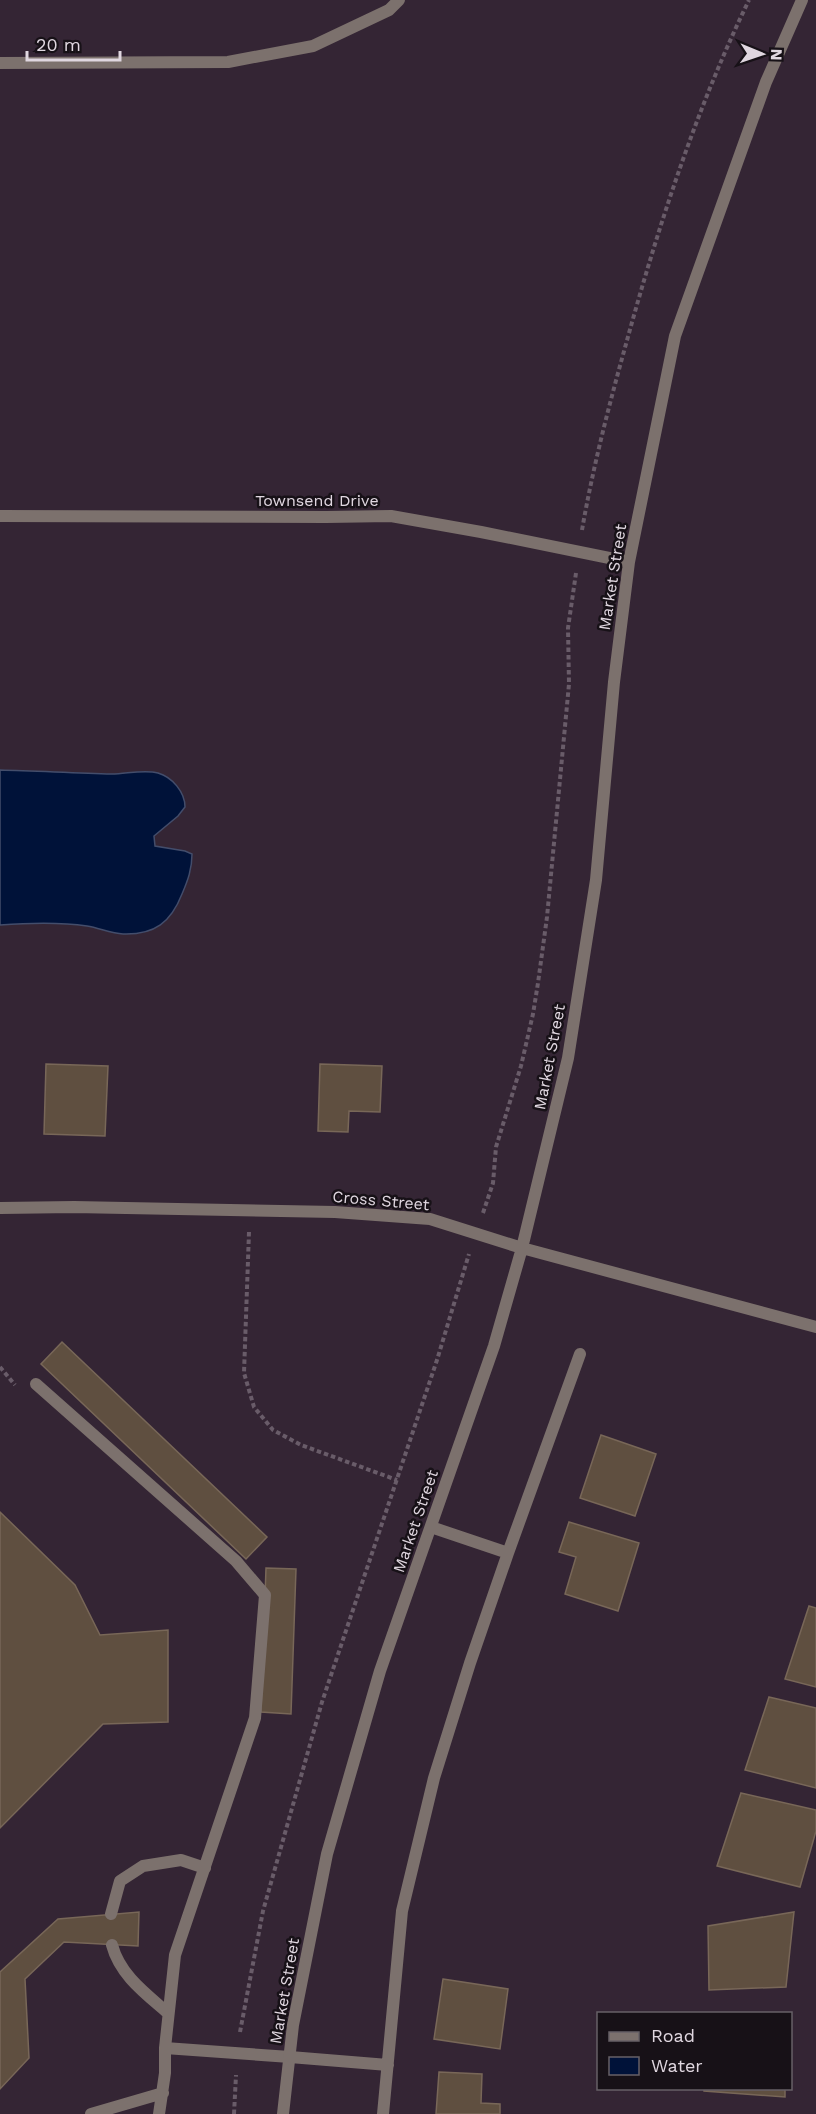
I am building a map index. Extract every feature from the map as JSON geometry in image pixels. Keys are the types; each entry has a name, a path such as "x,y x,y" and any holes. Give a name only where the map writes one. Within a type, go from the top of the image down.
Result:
{"street":[{"path":"0,63 228,62 313,46 389,10 399,0"},
{"name":"Market Street","path":"283,2114 293,2025 327,1854 380,1671 494,1346 522,1248 568,1058 596,880 614,682 629,562 675,336 766,82 802,0"},
{"name":"Townsend Drive","path":"0,516 391,516 629,562"},
{"name":"Cross Street","path":"0,1208 74,1207 335,1212 430,1219 522,1248 816,1327"},
{"path":"383,2114 405,1900 434,1778 470,1663 579,1354"},
{"path":"36,1384 236,1561 265,1595 255,1718 175,1955 165,2048 165,2073 159,2114"},
{"path":"430,1527 508,1553"},
{"path":"111,1914 120,1881 143,1866 181,1860 205,1868"},
{"path":"112,1945 116,1960 129,1978 168,2013"},
{"path":"165,2048 388,2065"},
{"path":"91,2114 162,2093"}],"path":[{"path":"234,2114 241,2024 263,1911 322,1702 441,1349 493,1183 496,1147 521,1066 533,1014 548,917 569,684 568,628 586,507 609,406 660,227 698,120 749,0"},
{"path":"251,1210 246,1284 244,1373 254,1407 273,1430 301,1445 397,1480"}],"water":[{"path":"0,770 112,774 147,771 163,775 173,782 183,796 185,807 154,836 155,846 185,851 192,854 192,859 184,889 173,912 153,929 134,934 66,924 0,925"}],"building":[{"path":"46,1064 108,1066 105,1136 44,1134"},
{"path":"320,1064 382,1066 380,1112 349,1111 348,1132 318,1131"},
{"path":"62,1342 267,1537 246,1559 41,1364"},
{"path":"601,1435 656,1454 635,1516 580,1498"},
{"path":"0,1512 75,1585 100,1635 168,1630 168,1722 103,1724 0,1828"},
{"path":"569,1522 639,1543 618,1611 565,1594 576,1557 559,1552"},
{"path":"266,1568 296,1569 291,1714 261,1712"},
{"path":"809,1606 816,1608 816,1687 785,1679"},
{"path":"769,1697 816,1708 816,1788 745,1770"},
{"path":"741,1793 816,1810 816,1831 800,1887 717,1866"},
{"path":"139,1912 138,1946 64,1942 25,1979 29,2058 0,2089 0,1972 58,1919"},
{"path":"794,1912 786,1987 709,1990 708,1926"},
{"path":"443,1979 508,1989 500,2049 434,2039"},
{"path":"439,2072 482,2074 481,2103 500,2104 500,2114 436,2114"},
{"path":"785,2090 785,2097 704,2091"}]}
